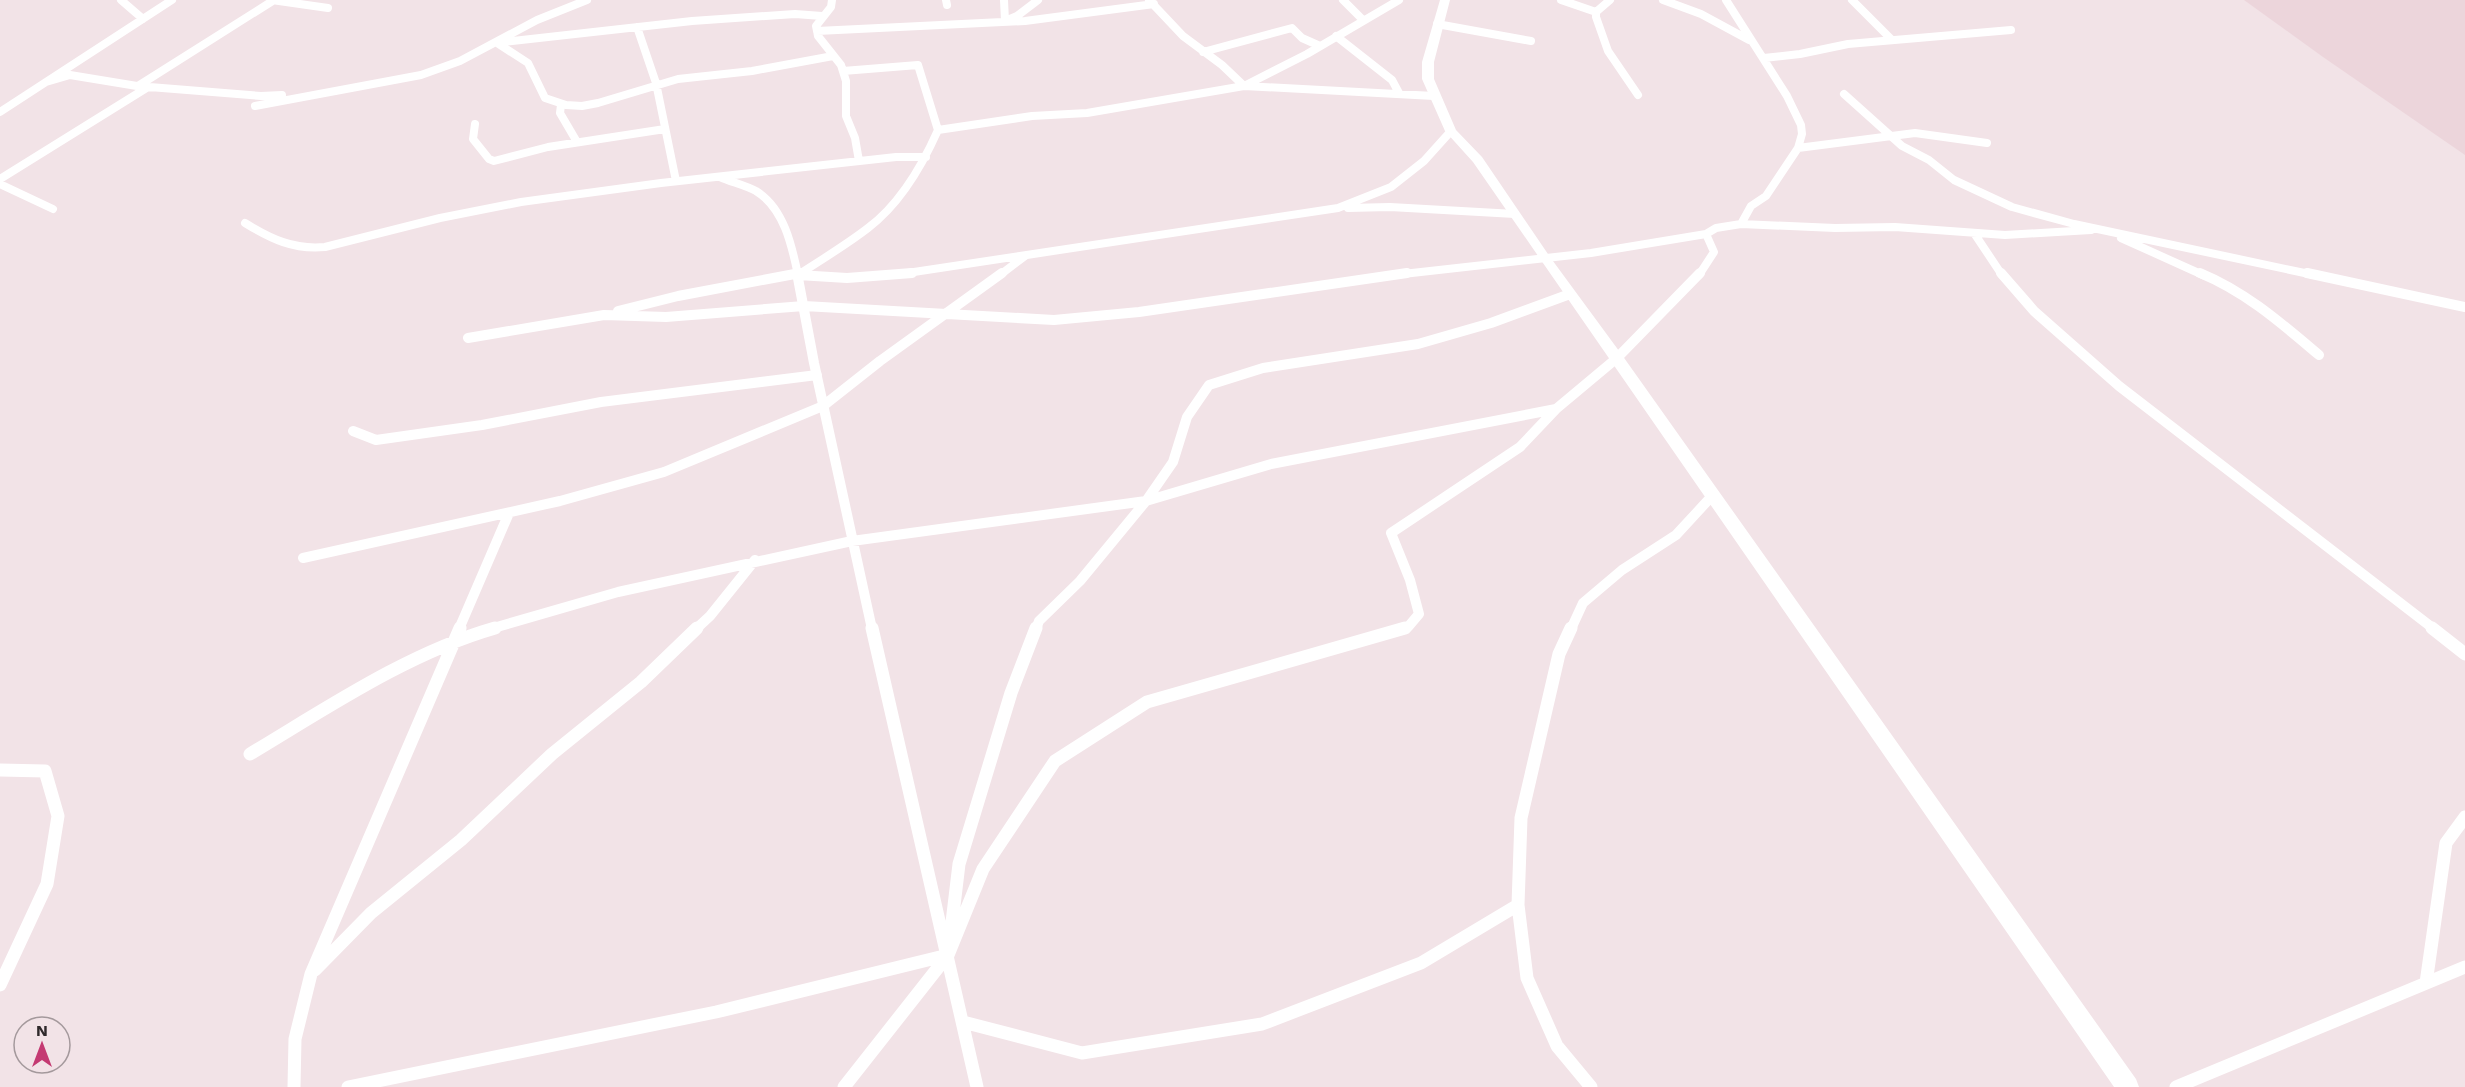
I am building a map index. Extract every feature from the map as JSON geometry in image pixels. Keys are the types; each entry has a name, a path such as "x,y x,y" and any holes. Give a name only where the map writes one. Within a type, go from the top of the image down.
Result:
{"main road":[{"path":"1445,0 1428,62 1428,79 1451,131 1478,160 1545,259 1617,358 2128,1087"}],"street":[{"path":"121,0 143,19"},
{"path":"0,112 172,0"},
{"path":"137,87 273,0 309,2 328,8"},
{"path":"255,106 422,75 497,43 537,20 587,0"},
{"path":"832,0 831,7 816,26 833,56 842,65 846,81 846,116 855,138 860,161"},
{"path":"1004,0 1005,21"},
{"path":"1005,21 1017,16 1038,0"},
{"path":"1343,0 1363,20"},
{"path":"1244,86 1320,46 1399,0"},
{"path":"1561,0 1596,12"},
{"path":"1596,12 1610,0"},
{"path":"1663,0 1701,14 1745,36 1756,46"},
{"path":"1726,0 1764,58 1801,125 1802,134 1798,148 1766,196 1751,206 1741,224"},
{"path":"1852,0 1891,39"},
{"path":"817,31 1042,19 1151,2 1183,36 1222,65 1244,86"},
{"path":"1596,12 1608,51 1638,95"},
{"path":"497,43 637,27 775,16 822,16"},
{"path":"1437,24 1531,41"},
{"path":"637,27 656,83 675,181"},
{"path":"1203,52 1292,28 1302,38 1320,46"},
{"path":"1764,58 1891,39 2011,30"},
{"path":"1336,36 1392,80 1399,93"},
{"path":"497,43 531,66 536,88 546,100 561,105 578,106 656,83 768,69 833,56"},
{"path":"172,72 176,64"},
{"path":"843,70 918,65 926,81 930,115 938,130"},
{"path":"70,75 68,72 71,66"},
{"path":"46,82 70,75 137,87 175,85 261,96 319,93"},
{"path":"95,121 127,90 126,85"},
{"path":"938,130 1032,116 1088,113 1244,86 1434,96"},
{"path":"0,179 148,87"},
{"path":"1844,94 1902,146 1929,160 1954,180 2021,209 2100,229 2465,307"},
{"path":"561,105 560,113 577,142"},
{"path":"475,124 473,139 489,159 494,161 577,142 665,129"},
{"path":"798,275 870,228 892,206 926,157 938,130"},
{"path":"1338,208 1391,188 1424,161 1451,131"},
{"path":"1798,148 1915,133 1987,143"},
{"path":"245,223 262,234 291,246 310,249 333,246 463,213 675,181 896,157 926,157"},
{"path":"720,177 757,192 780,217 792,245 852,541 977,1087"},
{"path":"0,184 53,209"},
{"path":"468,338 604,315 678,296 798,275 847,278 909,274 1338,208 1390,207 1515,214"},
{"path":"604,315 666,317 804,306 1054,320 1128,313 1367,278 1545,259 1706,234 1716,228 1741,224 1835,228 1895,227 1974,233 2081,232 2100,229 2171,262 2226,284 2254,302 2319,355"},
{"path":"1974,233 1997,269 2034,311 2119,386 2465,654"},
{"path":"844,1087 948,955 983,869 1056,761 1147,702 1408,627 1419,614 1410,580 1391,532 1520,447 1556,409 1617,358 1698,276 1714,252 1706,234"},
{"path":"303,558 510,513 664,472 823,406 880,361 947,315 1025,256"},
{"path":"948,955 959,864 1011,693 1039,621 1080,581 1146,501 1173,462 1187,417 1209,385 1263,368 1418,344 1491,323 1570,294"},
{"path":"353,431 376,440 482,425 612,400 817,375"},
{"path":"250,754 349,695 457,639 618,592 755,560 852,541 1146,501 1271,464 1556,409"},
{"path":"1590,1087 1557,1046 1527,978 1518,905 1521,818 1559,654 1583,603 1622,570 1676,536 1712,496"},
{"path":"294,1087 295,1039 311,974 457,639 486,564 510,513"},
{"path":"311,974 371,913 461,840 552,754 641,682 710,616 755,560"},
{"path":"0,770 45,771 58,816 47,884 0,985"},
{"path":"2426,983 2446,843 2465,817"},
{"path":"963,1022 1082,1053 1262,1024 1421,963 1518,905"},
{"path":"348,1087 716,1012 948,955"},
{"path":"2176,1087 2465,967"}],"shaded area":[{"path":"2244,0 2465,0 2465,155 2323,57"}]}
